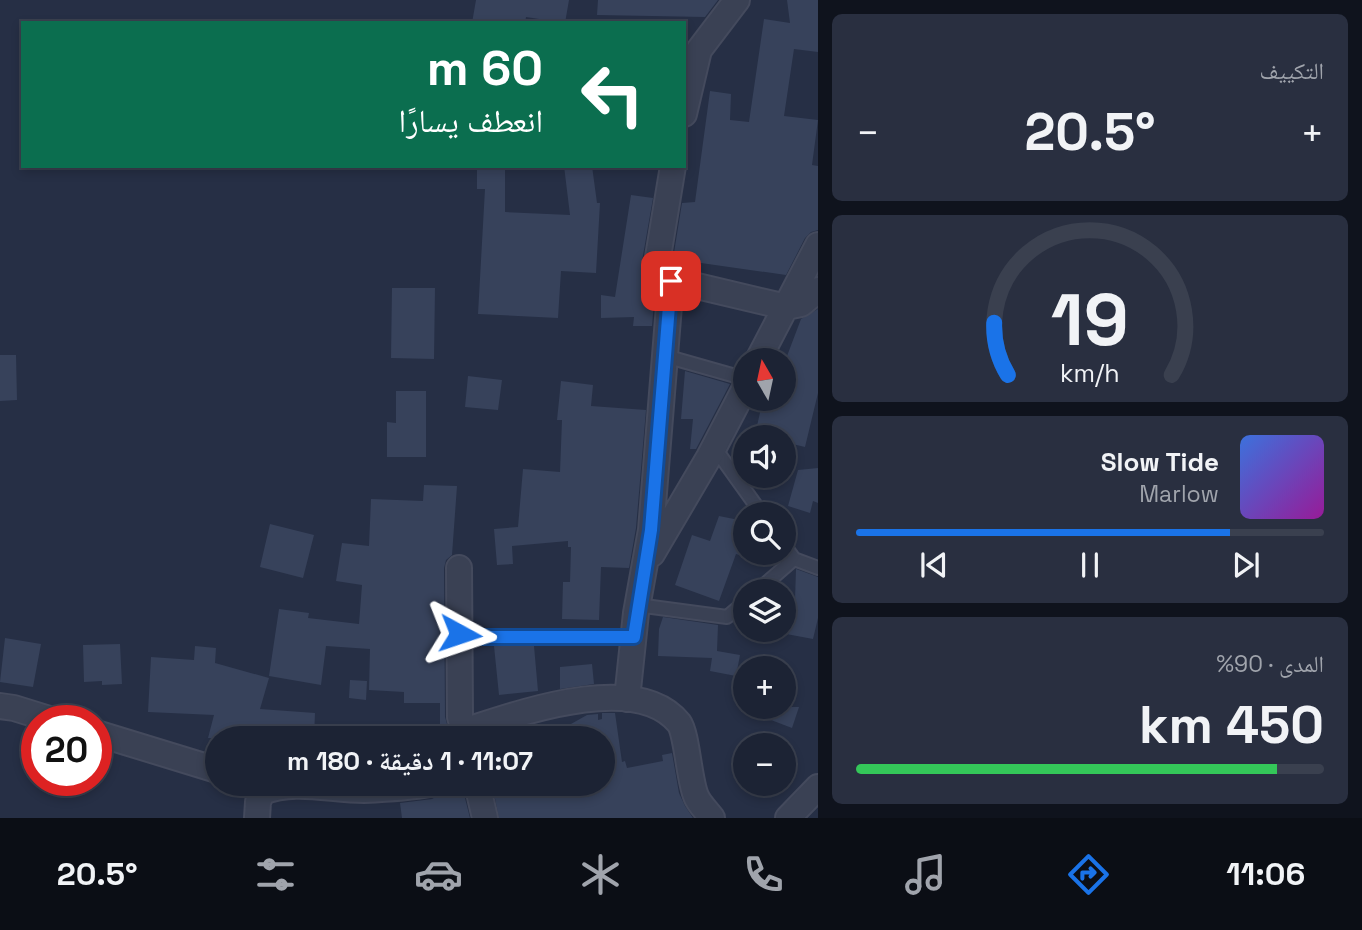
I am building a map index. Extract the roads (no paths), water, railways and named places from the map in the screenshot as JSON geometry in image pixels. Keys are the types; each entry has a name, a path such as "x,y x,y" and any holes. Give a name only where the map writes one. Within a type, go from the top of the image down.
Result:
{"street":[{"path":"686,105 699,50 737,0"},
{"path":"673,168 656,269 659,277 786,307 801,304 818,290"},
{"path":"764,348 818,245"},
{"path":"627,699 638,605 651,530 671,281"},
{"path":"644,567 733,410"},
{"path":"459,568 460,717 462,726"},
{"path":"488,726 531,709 606,697 639,701 663,709 681,725 697,798 712,818"},
{"path":"0,706 21,710"},
{"path":"112,738 205,766"},
{"path":"788,818 818,787"},
{"path":"257,818 260,796"},
{"path":"480,796 485,818"}],"lane":[{"path":"665,356 733,375"},
{"path":"714,446 754,502"},
{"path":"796,560 818,568"},
{"path":"771,579 787,565"},
{"path":"638,605 727,617 733,612"},
{"path":"460,634 484,637 634,637"}]}
